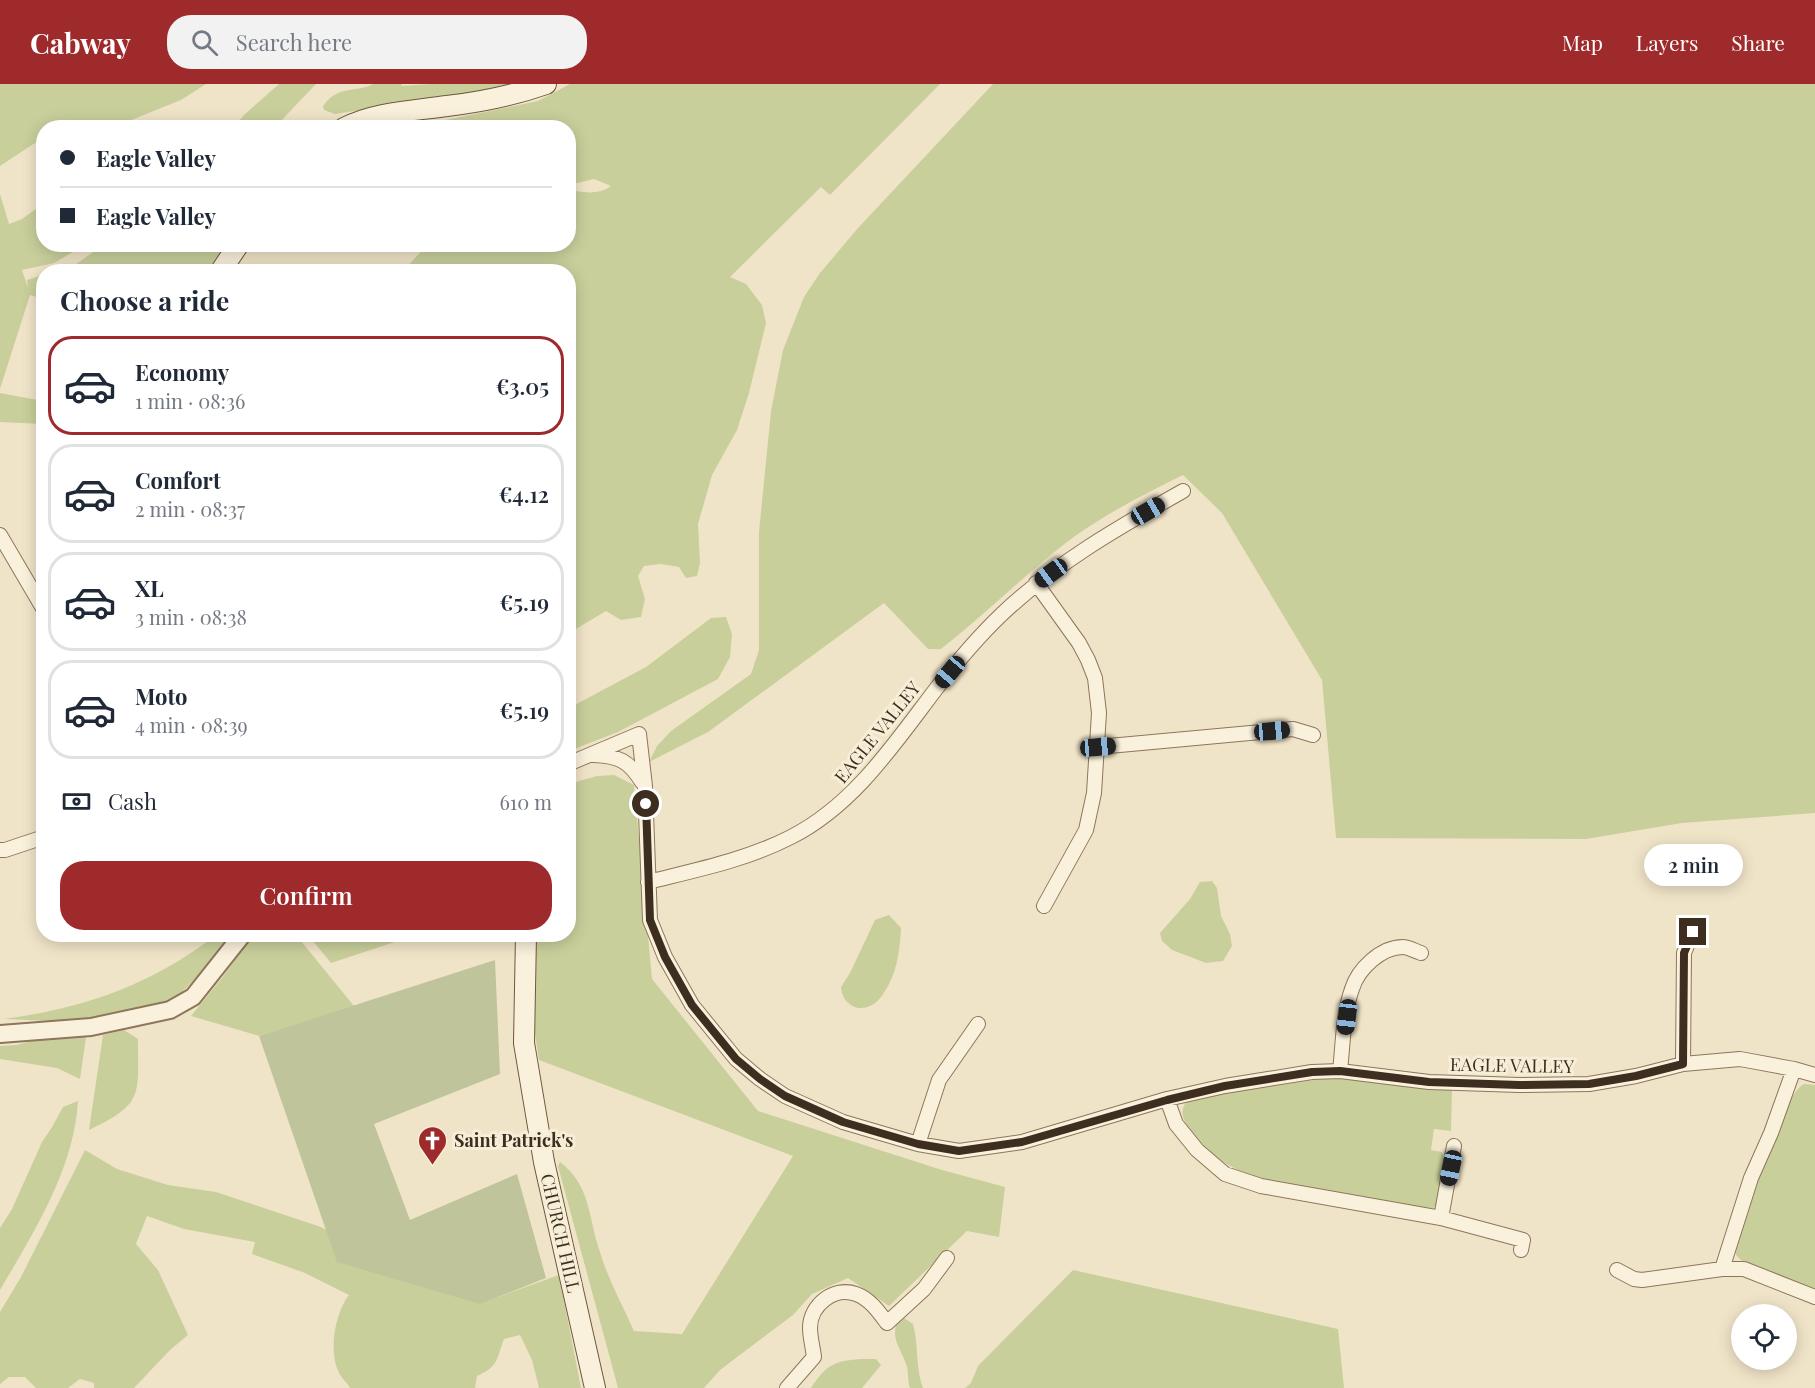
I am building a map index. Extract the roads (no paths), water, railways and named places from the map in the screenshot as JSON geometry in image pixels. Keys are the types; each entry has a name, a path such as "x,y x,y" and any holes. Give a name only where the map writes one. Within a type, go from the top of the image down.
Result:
{"main road":[{"path":"365,120 393,113 509,97 546,84"},
{"name":"CHURCH HILL","path":"526,942 524,1042 544,1162 596,1388"}],"street":[{"name":"EAGLE VALLEY","path":"648,882 753,855 791,837 838,806 875,768 970,649 1001,615 1036,584 1109,533 1183,491"},
{"path":"0,535 36,596"},
{"path":"1036,584 1079,643 1095,678 1100,713 1094,793 1086,831 1044,906"},
{"path":"1098,747 1293,729 1313,735"},
{"name":"EAGLE VALLEY","path":"590,755 639,734 645,786 650,920 665,957 692,1005 736,1059 785,1096 843,1122 918,1144 959,1151 1022,1142 1167,1100 1225,1086 1284,1076 1340,1071 1429,1082 1519,1085 1589,1084 1636,1076 1683,1064 1740,1059 1815,1075"},
{"path":"576,761 590,755 613,756 633,767 645,786"},
{"path":"0,850 36,840"},
{"path":"1683,1064 1684,953 1693,932"},
{"path":"0,1034 91,1027 170,1010 193,997 237,942"},
{"path":"1340,1071 1349,999 1352,986 1359,974 1377,956 1389,951 1404,947 1420,953"},
{"path":"918,1144 939,1080 978,1024"},
{"path":"1722,1269 1751,1178 1771,1133 1794,1069"},
{"path":"1167,1100 1181,1131 1197,1150 1225,1174 1261,1186 1441,1218 1523,1240 1521,1250"},
{"path":"1441,1218 1454,1146"},
{"path":"787,1388 814,1357 810,1327 818,1305 828,1296 854,1293 866,1299 887,1323 924,1289 947,1258"},
{"path":"1617,1270 1634,1279 1642,1280 1722,1269 1744,1269 1815,1297"}],"place":[{"name":"Saint Patrick's","path":"433,1166"}]}
